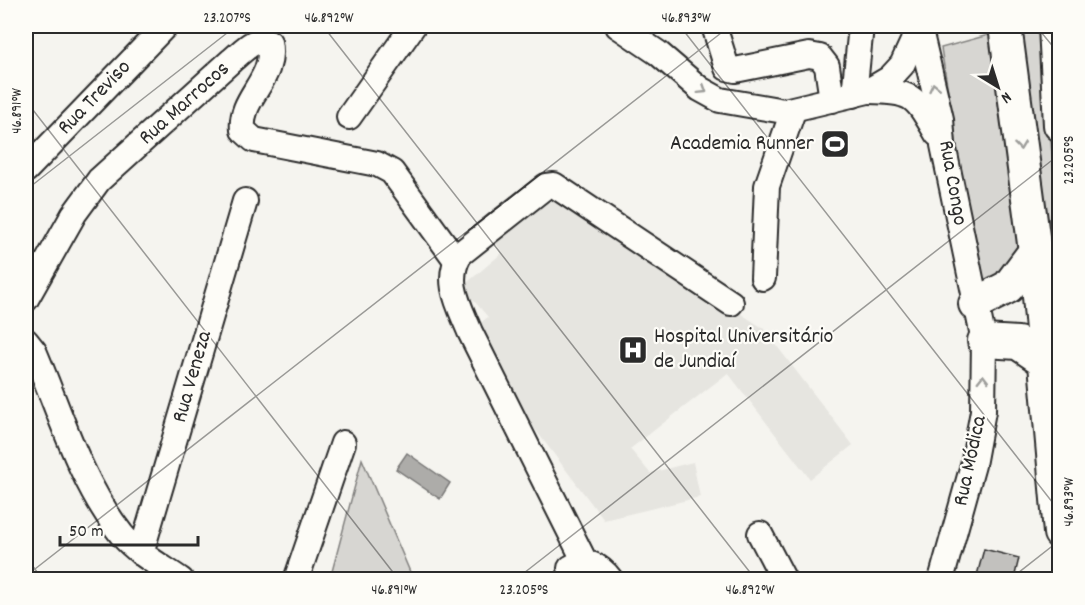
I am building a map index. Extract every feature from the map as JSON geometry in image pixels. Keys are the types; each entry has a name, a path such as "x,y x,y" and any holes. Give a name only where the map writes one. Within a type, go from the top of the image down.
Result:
{"main road":[{"path":"1005,26 1035,251 1059,526"},
{"path":"1055,26 1059,125"},
{"path":"975,304 1008,286 1035,251"},
{"path":"984,341 1018,343 1046,362"}],"street":[{"name":"Rua Treviso","path":"30,157 165,26"},
{"path":"349,117 413,26"},
{"path":"618,26 658,53 683,76 720,100 765,110 793,111 851,95 890,78 902,65 920,26"},
{"path":"651,26 658,53"},
{"path":"714,26 722,60 727,68 735,70 809,55 820,57 851,95"},
{"path":"851,95 861,26"},
{"name":"Rua Congo","path":"920,26 941,119 943,145 984,341"},
{"name":"Rua Marrocos","path":"26,299 74,214 99,180 232,60 254,42 264,40 269,42 272,62 242,117 243,130 254,140 377,164 392,172 456,260"},
{"path":"851,95 898,92 913,97 943,145"},
{"path":"763,279 767,186 793,111"},
{"path":"611,579 596,565 580,571 470,332 454,292 452,279 456,260 460,254 546,186 554,185 731,303"},
{"name":"Rua Veneza","path":"141,553 245,201"},
{"path":"26,341 34,351 93,493 123,536 141,553 181,579"},
{"name":"Rua Módica","path":"941,579 973,465 983,411 984,341"},
{"path":"296,579 342,443"},
{"path":"760,534 784,579"}],"shaded area":[{"path":"1019,26 1046,26 1046,89 1059,231 1059,382"},
{"path":"992,34 1023,247 991,284 979,281 941,48"},
{"name":"Hospital Universitário de Jundiaí","path":"557,196 763,328 853,445 810,479 728,373 630,449 650,473 693,462 700,497 604,520 506,391 474,328 488,317 462,287 502,253 494,242"},
{"path":"407,453 450,483 440,499 396,469"},
{"path":"362,459 413,579 330,579"}],"building":[{"path":"984,549 1019,558 1014,579 976,579"}],"place":[{"name":"Academia Runner","path":"835,144"},
{"name":"Hospital Universitário de Jundiaí","path":"633,350"}]}
